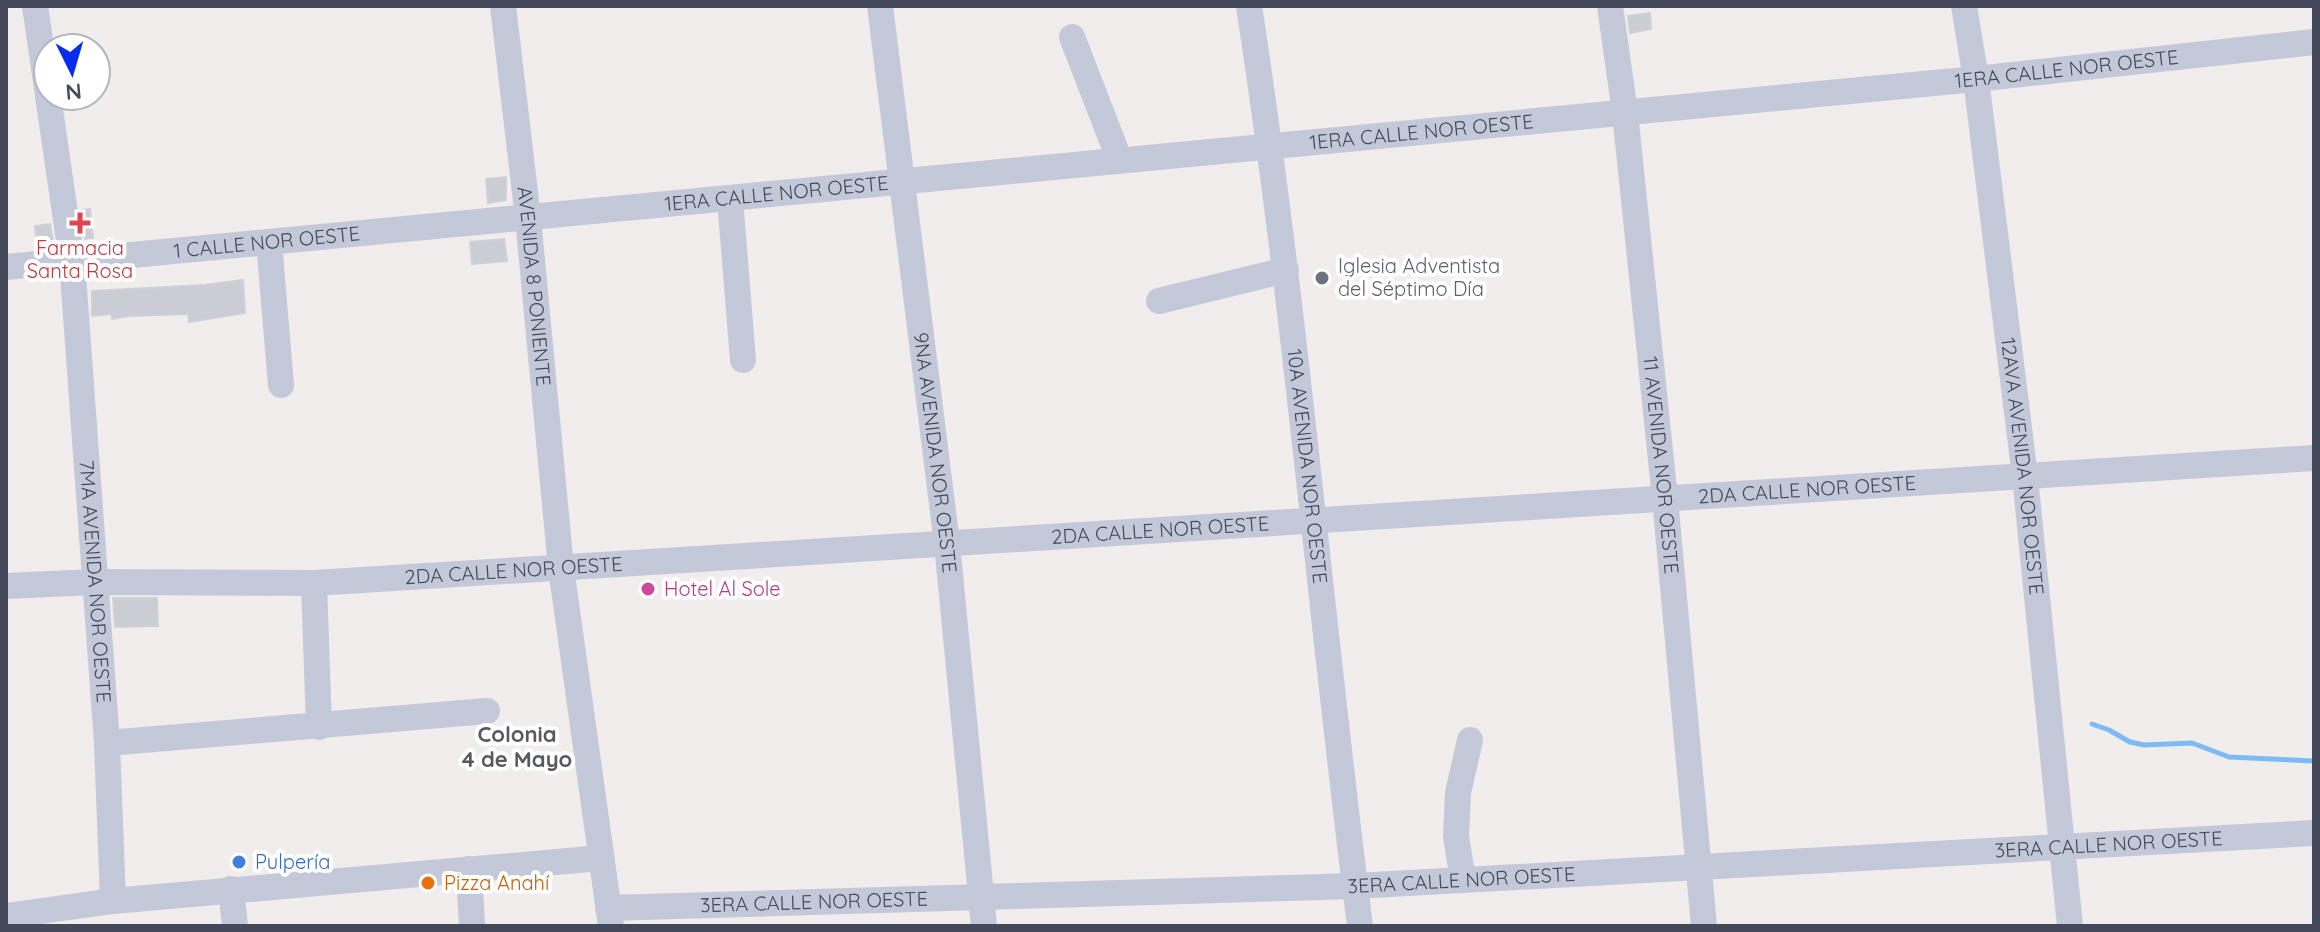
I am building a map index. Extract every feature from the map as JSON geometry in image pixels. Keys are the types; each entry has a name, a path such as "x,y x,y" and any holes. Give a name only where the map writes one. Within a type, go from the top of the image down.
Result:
{"street":[{"name":"7MA AVENIDA NOR OESTE","path":"35,6 39,32"},
{"name":"AVENIDA 8 PONIENTE","path":"503,6 528,218 561,568 610,917"},
{"name":"9NA AVENIDA NOR OESTE","path":"880,6 947,544 984,926"},
{"name":"10A AVENIDA NOR OESTE","path":"1249,6 1286,270 1360,926"},
{"name":"11 AVENIDA NOR OESTE","path":"1610,6 1625,113 1665,499 1704,926"},
{"name":"12AVA AVENIDA NOR OESTE","path":"1964,6 1976,79 2025,477 2070,926"},
{"path":"1072,37 1120,161"},
{"name":"1ERA CALLE NOR OESTE","path":"528,218 1976,79 2314,42"},
{"name":"7MA AVENIDA NOR OESTE","path":"50,112 72,261 107,743 113,901"},
{"path":"730,199 743,360"},
{"name":"1 CALLE NOR OESTE","path":"6,267 528,218"},
{"path":"269,242 281,385"},
{"path":"1159,301 1286,270"},
{"name":"2DA CALLE NOR OESTE","path":"6,586 94,582 314,583 2314,458"},
{"path":"314,583 319,727"},
{"path":"107,743 487,711"},
{"path":"1463,880 1456,836 1458,793 1470,740"},
{"name":"3ERA CALLE NOR OESTE","path":"610,917 981,898 1355,886 2314,833"},
{"path":"6,916 231,889 601,858"},
{"path":"469,869 472,926"},
{"path":"231,889 235,926"}],"building":[{"path":"1650,13 1651,29 1630,33 1628,16"},
{"path":"506,177 506,200 488,203 486,179"},
{"path":"90,209 93,238 85,239 81,210"},
{"path":"50,224 53,241 50,245 37,246 35,226"},
{"path":"504,239 507,261 472,264 470,242"},
{"path":"243,280 245,313 189,322 188,314 112,319 112,314 92,316 92,291"},
{"path":"113,598 157,598 158,626 115,627"}],"waterway":[{"path":"2092,724 2130,742 2144,745 2192,743 2229,757 2314,761"}],"place":[{"name":"Farmacia Santa Rosa","path":"80,223"},
{"name":"Iglesia Adventista del Séptimo Día","path":"1322,278"},
{"name":"Hotel Al Sole","path":"648,589"},
{"name":"Pulpería","path":"239,862"},
{"name":"Pizza Anahí","path":"428,883"}],"district":[{"name":"Colonia 4 de Mayo","path":"517,746"}]}
